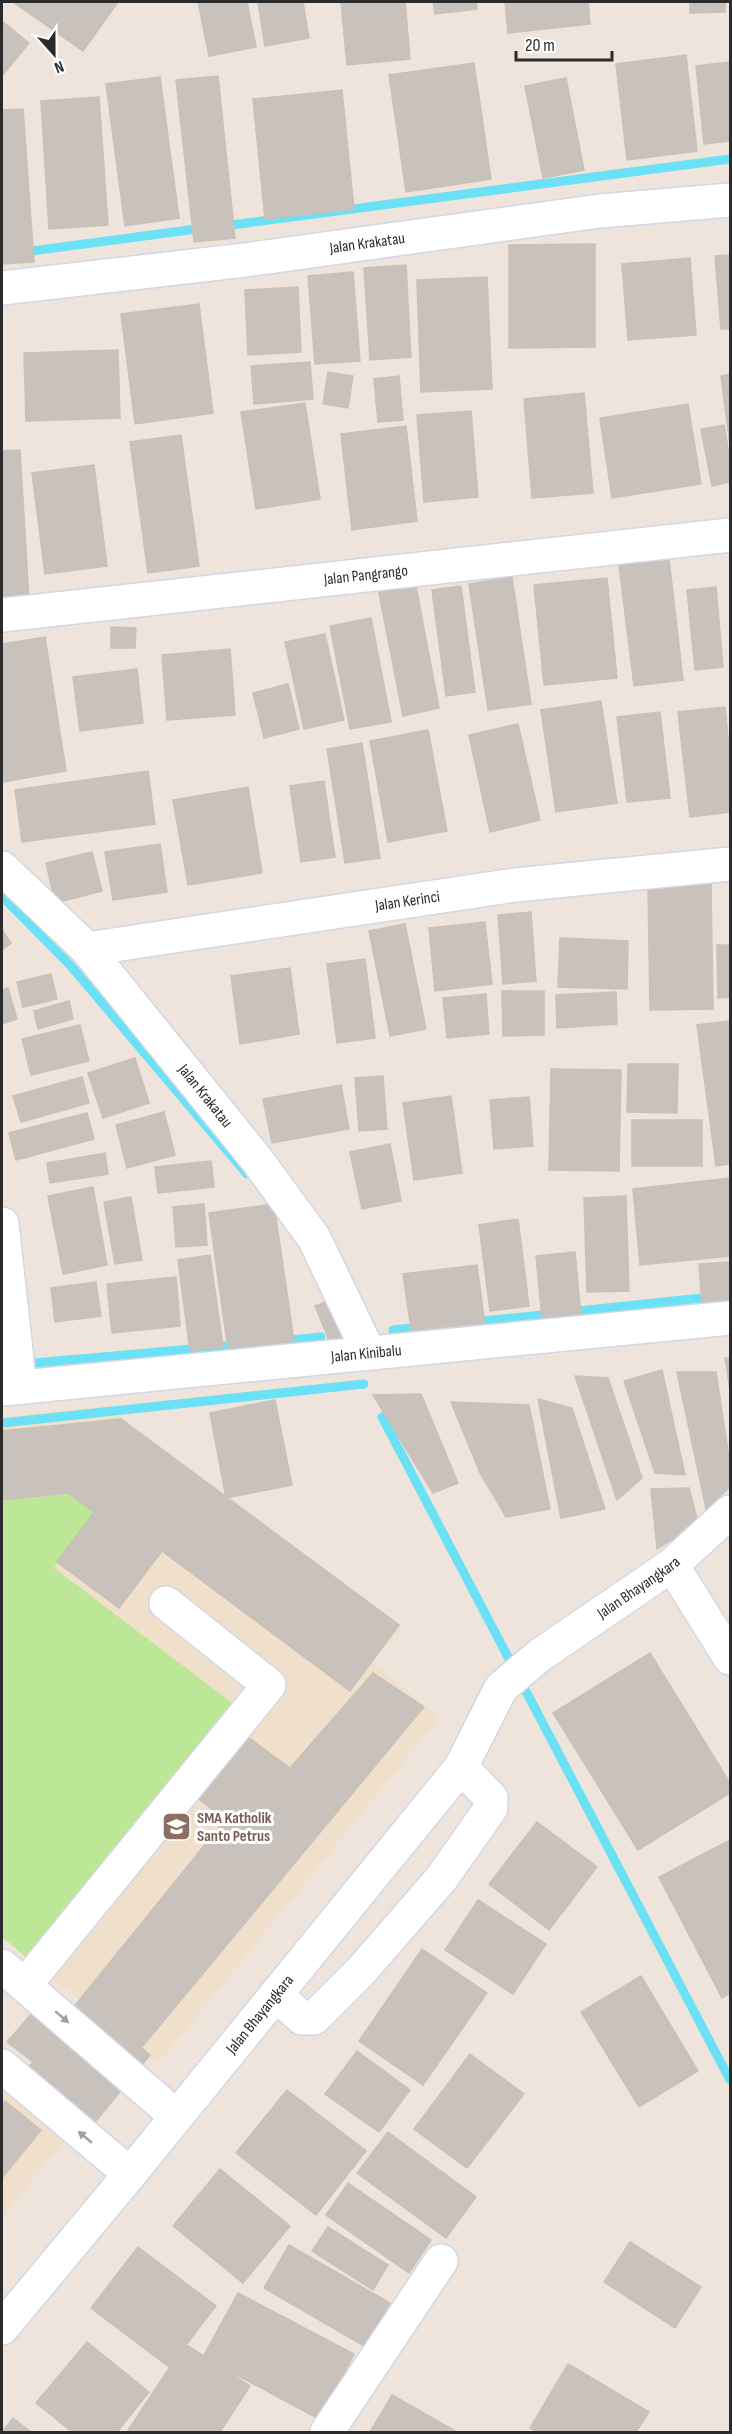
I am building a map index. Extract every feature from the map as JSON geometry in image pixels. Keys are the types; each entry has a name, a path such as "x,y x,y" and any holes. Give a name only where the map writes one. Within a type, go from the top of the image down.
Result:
{"street":[{"name":"Jalan Krakatau","path":"2,288 245,260 600,211 730,200"},
{"name":"Jalan Pangrango","path":"2,615 730,535"},
{"name":"Jalan Kerinci","path":"87,949 515,885 730,864"},
{"name":"Jalan Krakatau","path":"2,868 87,949 257,1160 314,1238 369,1353"},
{"path":"2,1224 11,1388"},
{"name":"Jalan Kinibalu","path":"11,1388 730,1318"},
{"name":"Jalan Bhayangkara","path":"2,2328 460,1767 501,1688 540,1654 672,1565 730,1512"},
{"path":"672,1565 730,1658"},
{"path":"166,1603 269,1685 13,1976 176,2116"},
{"path":"276,1995 302,2018 314,2018 361,1971 441,1879 491,1808 492,1798 460,1767"},
{"path":"2,2066 130,2174"},
{"path":"327,2433 441,2261"}],"shaded area":[{"name":"SMA Katholik Santo Petrus","path":"107,1406 403,1627 371,1663 440,1717 158,2064 2,1936 2,1417"},
{"path":"2,2087 65,2140 2,2217"}],"green space":[{"path":"68,1493 94,1512 54,1568 235,1705 28,1959 2,1937 2,1500"}],"building":[{"path":"13,2 118,2 83,51"},
{"path":"198,2 247,2 256,47 209,56"},
{"path":"258,2 303,2 309,38 265,46"},
{"path":"341,2 405,2 410,59 347,65"},
{"path":"433,2 476,2 477,9 435,14"},
{"path":"505,2 588,2 590,24 508,33"},
{"path":"690,2 725,2 725,12 690,13"},
{"path":"2,21 29,43 2,76"},
{"path":"686,55 697,151 627,160 616,64"},
{"path":"730,62 730,141 704,144 696,66"},
{"path":"474,63 491,179 406,192 389,75"},
{"path":"218,76 235,238 194,242 176,80"},
{"path":"160,77 179,218 125,226 106,84"},
{"path":"566,78 584,170 543,178 525,86"},
{"path":"342,90 354,209 265,219 253,99"},
{"path":"99,97 108,225 49,229 41,101"},
{"path":"23,109 34,262 2,264 2,110"},
{"path":"595,244 595,347 509,348 509,245"},
{"path":"730,255 730,329 721,329 715,256"},
{"path":"690,258 696,335 628,340 622,264"},
{"path":"406,265 411,357 370,360 364,268"},
{"path":"353,272 360,361 315,364 308,276"},
{"path":"487,277 492,389 421,392 417,280"},
{"path":"298,287 301,352 248,355 245,290"},
{"path":"199,304 213,413 135,424 121,314"},
{"path":"118,350 120,418 26,421 24,353"},
{"path":"310,362 313,399 254,404 251,366"},
{"path":"328,372 353,376 348,408 323,404"},
{"path":"730,374 730,445 721,376"},
{"path":"399,376 403,420 378,422 374,379"},
{"path":"584,393 593,493 532,498 524,399"},
{"path":"305,403 320,499 256,509 241,412"},
{"path":"688,404 701,484 612,498 600,418"},
{"path":"471,411 478,497 424,502 417,415"},
{"path":"724,425 730,460 730,482 712,486 701,429"},
{"path":"406,426 417,521 352,530 341,434"},
{"path":"181,435 199,566 148,573 130,442"},
{"path":"20,450 29,600 2,602 2,451"},
{"path":"94,465 107,566 45,574 32,473"},
{"path":"669,559 683,680 634,686 619,565"},
{"path":"512,577 531,704 488,710 469,584"},
{"path":"607,578 617,678 544,685 534,585"},
{"path":"415,581 439,708 403,716 378,588"},
{"path":"461,586 475,692 446,696 432,590"},
{"path":"716,587 723,667 695,670 687,590"},
{"path":"371,618 391,722 350,729 330,626"},
{"path":"111,627 136,628 135,648 111,648"},
{"path":"325,634 344,720 304,729 285,642"},
{"path":"45,637 66,771 2,782 2,644"},
{"path":"230,649 235,715 167,720 162,655"},
{"path":"137,669 143,723 80,731 73,677"},
{"path":"288,684 299,729 264,738 253,693"},
{"path":"601,701 617,803 556,812 541,710"},
{"path":"725,707 730,759 730,812 690,817 678,712"},
{"path":"660,712 670,798 627,802 617,717"},
{"path":"518,724 540,820 490,832 469,735"},
{"path":"428,730 447,831 388,842 370,741"},
{"path":"362,743 380,858 345,863 327,749"},
{"path":"148,771 155,824 22,842 15,790"},
{"path":"324,781 335,857 301,862 290,786"},
{"path":"248,787 262,873 188,885 173,800"},
{"path":"160,844 167,892 113,900 105,852"},
{"path":"92,852 102,891 55,903 46,863"},
{"path":"711,884 713,1009 650,1010 648,886"},
{"path":"531,912 536,981 503,984 498,915"},
{"path":"485,922 492,984 435,991 429,928"},
{"path":"405,924 426,1029 390,1036 369,931"},
{"path":"2,930 11,943 2,950"},
{"path":"560,938 628,941 627,989 558,987"},
{"path":"717,945 730,945 730,997 718,998"},
{"path":"365,959 375,1038 337,1043 327,964"},
{"path":"290,968 299,1034 240,1044 231,976"},
{"path":"51,974 57,999 23,1007 17,982"},
{"path":"8,988 17,1019 2,1024 2,990"},
{"path":"502,991 544,991 544,1035 503,1036"},
{"path":"616,992 617,1024 557,1028 556,995"},
{"path":"486,994 489,1034 447,1038 443,998"},
{"path":"69,1001 73,1019 38,1029 34,1011"},
{"path":"730,1021 730,1164 716,1166 697,1025"},
{"path":"80,1025 89,1061 31,1075 22,1039"},
{"path":"135,1058 149,1103 103,1118 88,1073"},
{"path":"628,1064 678,1064 677,1113 627,1112"},
{"path":"551,1069 621,1070 619,1171 549,1170"},
{"path":"383,1076 387,1129 359,1131 355,1078"},
{"path":"82,1077 89,1103 21,1122 13,1096"},
{"path":"341,1085 349,1129 272,1143 263,1099"},
{"path":"451,1096 462,1173 414,1180 403,1103"},
{"path":"529,1097 533,1146 494,1149 490,1100"},
{"path":"164,1112 175,1155 127,1168 116,1125"},
{"path":"87,1113 94,1139 16,1160 9,1133"},
{"path":"632,1120 702,1120 702,1166 632,1166"},
{"path":"390,1144 401,1201 362,1209 350,1152"},
{"path":"105,1153 108,1174 50,1183 47,1163"},
{"path":"211,1161 214,1187 158,1193 155,1167"},
{"path":"730,1178 730,1256 640,1265 633,1189"},
{"path":"93,1187 107,1265 63,1274 48,1196"},
{"path":"626,1196 629,1291 587,1292 584,1198"},
{"path":"131,1197 142,1260 115,1264 104,1202"},
{"path":"204,1204 207,1245 176,1247 173,1207"},
{"path":"274,1204 294,1341 228,1350 209,1213"},
{"path":"518,1219 529,1306 490,1311 479,1225"},
{"path":"575,1252 581,1316 542,1319 536,1256"},
{"path":"210,1255 223,1347 190,1351 178,1260"},
{"path":"730,1262 730,1303 702,1305 699,1264"},
{"path":"477,1265 486,1332 413,1342 403,1274"},
{"path":"176,1277 180,1326 112,1333 107,1284"},
{"path":"96,1282 101,1316 55,1322 51,1288"},
{"path":"336,1298 352,1336 331,1345 315,1306"},
{"path":"725,1358 730,1358 730,1390"},
{"path":"662,1370 685,1475 655,1473 624,1381"},
{"path":"677,1372 716,1372 730,1464 730,1487 706,1509"},
{"path":"575,1376 608,1378 642,1478 617,1500"},
{"path":"421,1394 458,1483 433,1493 373,1395"},
{"path":"538,1399 572,1408 605,1509 561,1518"},
{"path":"275,1400 292,1485 226,1498 210,1413"},
{"path":"451,1402 529,1405 550,1509 506,1517 480,1473"},
{"path":"121,1419 399,1625 350,1691 162,1551 119,1608 57,1562 94,1512 68,1493 2,1500 2,1431"},
{"path":"689,1488 698,1523 657,1549 651,1489"},
{"path":"650,1653 730,1783 730,1793 638,1850 553,1713"},
{"path":"373,1673 424,1707 142,2047 81,1998 225,1820 199,1799 249,1738 290,1768"},
{"path":"537,1822 597,1867 549,1930 489,1884"},
{"path":"730,1840 730,1993 722,1998 659,1877"},
{"path":"478,1900 546,1944 513,1994 445,1950"},
{"path":"422,1949 487,1993 423,2085 359,2041"},
{"path":"641,1976 698,2071 639,2107 581,2012"},
{"path":"81,1998 150,2055 78,2143 11,2088 33,2062 7,2042 33,2012 54,2030"},
{"path":"357,2051 410,2090 379,2132 325,2094"},
{"path":"470,2054 524,2094 467,2168 414,2129"},
{"path":"287,2090 366,2151 316,2215 236,2153"},
{"path":"5,2101 41,2130 2,2178 2,2105"},
{"path":"388,2132 476,2197 446,2238 357,2173"},
{"path":"220,2169 290,2226 243,2283 173,2226"},
{"path":"348,2183 431,2240 409,2273 326,2215"},
{"path":"328,2227 388,2265 373,2290 312,2251"},
{"path":"630,2242 701,2287 675,2328 604,2282"},
{"path":"289,2245 390,2303 364,2346 264,2288"},
{"path":"138,2247 216,2306 169,2367 91,2308"},
{"path":"238,2293 354,2354 319,2419 203,2357"},
{"path":"87,2342 149,2392 117,2432 72,2432 36,2403"},
{"path":"185,2344 250,2386 220,2432 127,2432"},
{"path":"568,2364 649,2412 636,2432 538,2432 530,2428"},
{"path":"392,2395 457,2432 370,2432"},
{"path":"13,2418 31,2432 2,2432"}],"waterway":[{"path":"224,226 730,159"},
{"path":"2,255 204,228"},
{"path":"2,896 70,965 247,1174"},
{"path":"569,1312 730,1295"},
{"path":"473,1322 552,1314"},
{"path":"393,1330 421,1327"},
{"path":"281,1341 321,1337"},
{"path":"34,1363 238,1345"},
{"path":"2,1423 364,1384"},
{"path":"382,1417 730,2080"}],"place":[{"name":"SMA Katholik Santo Petrus","path":"176,1827"}]}
